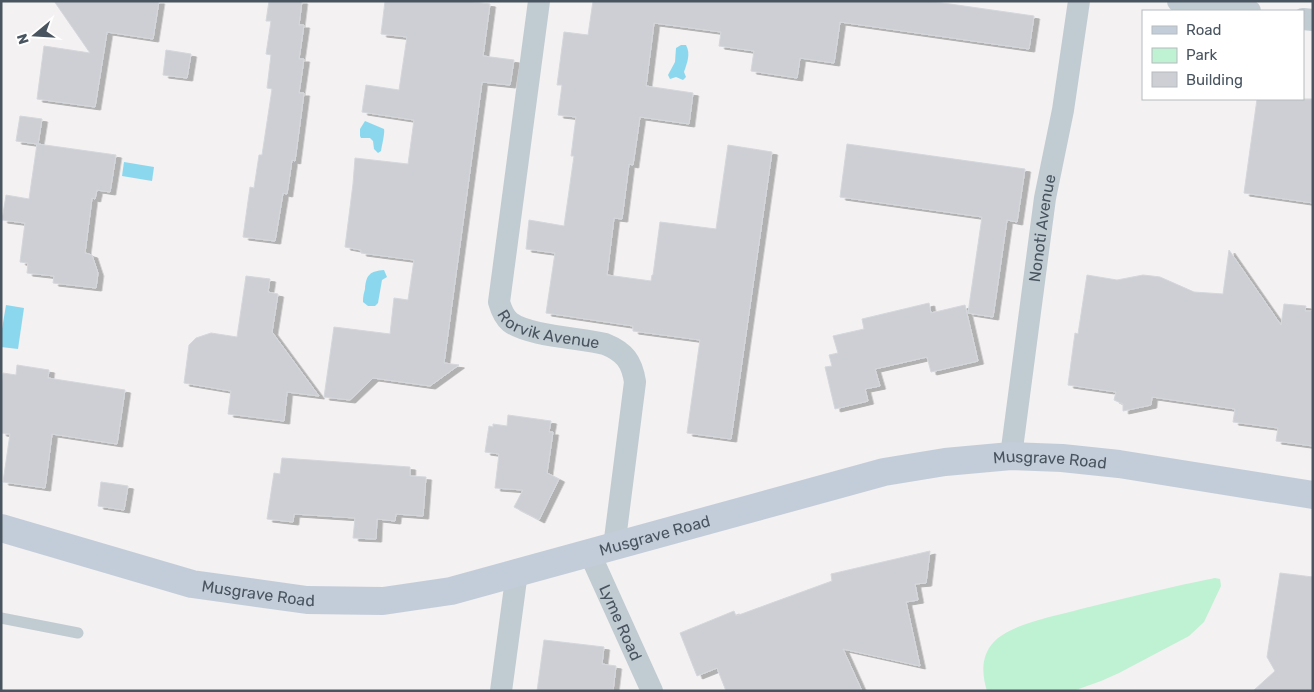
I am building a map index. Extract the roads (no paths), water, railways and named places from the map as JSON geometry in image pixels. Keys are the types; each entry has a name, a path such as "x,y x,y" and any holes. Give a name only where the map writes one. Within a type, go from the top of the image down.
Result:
{"street":[{"name":"Rorvik Avenue","path":"539,1 499,302 502,312 509,321 522,329 605,344 616,348 626,357 633,369 635,382 602,550"},
{"name":"Nonoti Avenue","path":"1011,456 1045,198 1062,110 1079,1"},
{"path":"1178,1 1243,10"},
{"name":"Musgrave Road","path":"1,528 192,584 307,600 383,600 451,591 884,472 945,462 1011,456 1062,458 1119,464 1313,494"},
{"name":"Lyme Road","path":"602,550 652,691"},
{"path":"502,691 517,572"}],"lane":[{"path":"1,618 78,633"}],"water":[{"path":"686,45 688,52 684,72 686,77 683,80 676,77 670,79 668,75 675,62 676,48"},
{"path":"365,121 384,129 381,151 378,153 374,149 373,141 370,138 361,138 360,136 360,129"},
{"path":"124,162 154,167 152,181 122,176"},
{"path":"384,270 387,277 382,280 378,303 375,306 368,306 363,302 363,296 368,277 375,271"},
{"path":"6,305 24,308 18,349 1,347"}]}
